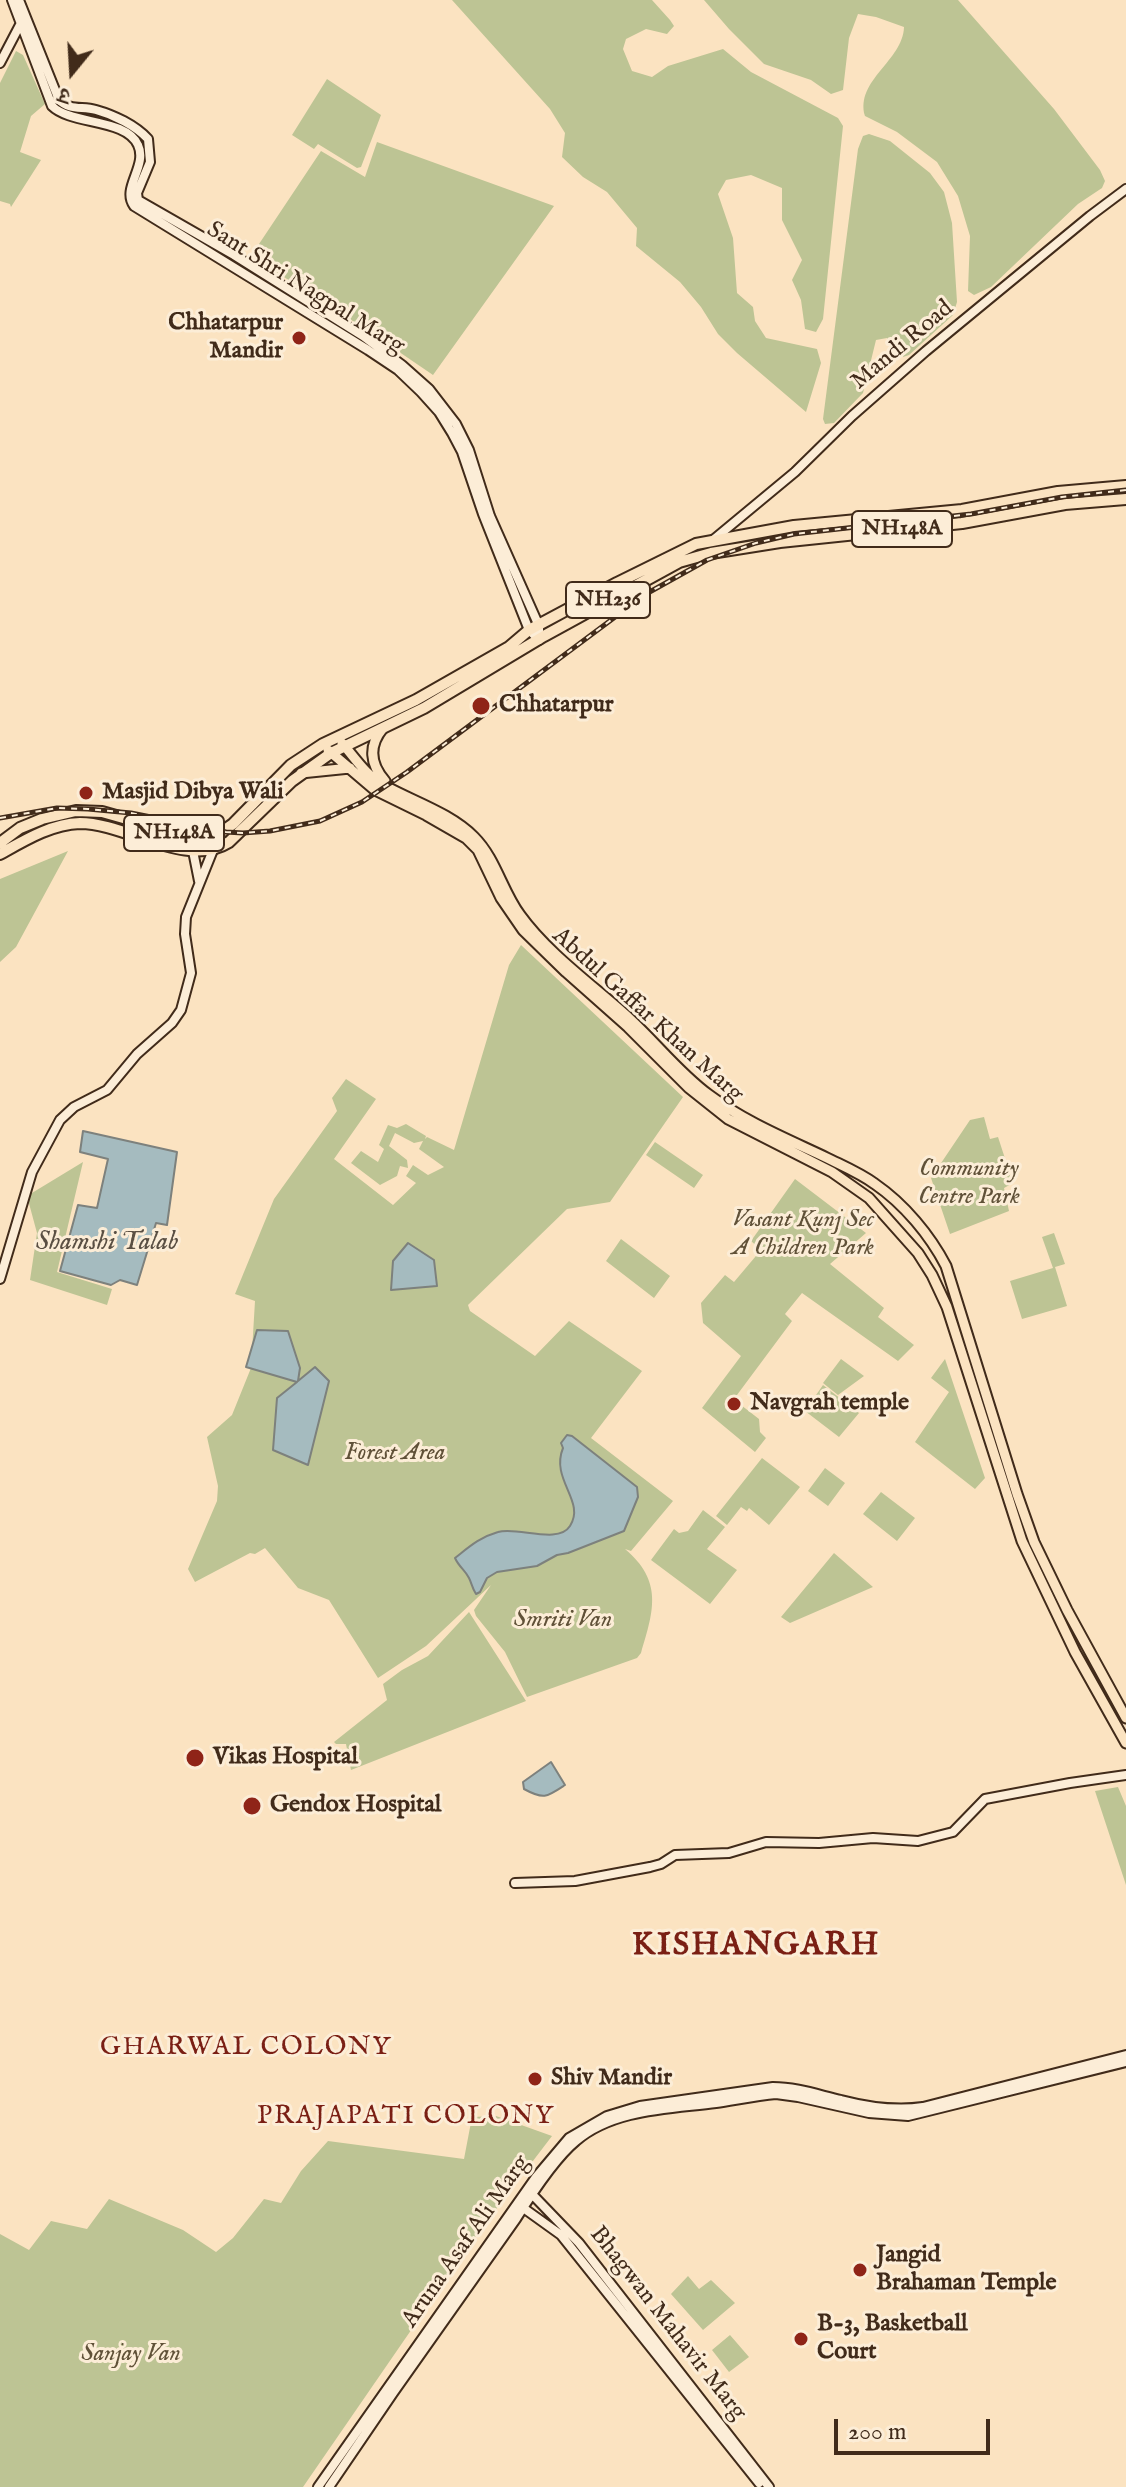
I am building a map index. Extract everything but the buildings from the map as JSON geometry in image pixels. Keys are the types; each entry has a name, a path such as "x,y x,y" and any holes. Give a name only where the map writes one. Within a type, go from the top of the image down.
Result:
{"highway":[{"name":"NH148A","path":"0,843 20,828 76,811 110,814 194,838 216,836 233,824 291,765 430,692 509,647 534,628 696,544 794,526 962,510 1058,492 1126,486"},
{"name":"NH148A","path":"679,562 711,553 780,542 962,523 1065,504 1126,499"},
{"name":"NH236","path":"539,640 679,562"},
{"name":"NH148A","path":"341,741 383,728 424,708 539,640"},
{"name":"NH148A","path":"0,854 44,831 82,823 193,851 213,850 229,842 327,748"}],"main road":[{"name":"Sant Shri Nagpal Marg","path":"12,0 63,105 98,110 128,123 148,139 150,162 137,193 138,200 234,255 338,325 398,370 439,412 462,452 483,514 539,640"},
{"name":"Sant Shri Nagpal Marg","path":"19,0 22,20"},
{"path":"0,63 22,20"},
{"name":"Mandi Road","path":"713,540 795,472 842,425 930,348 1126,189"},
{"path":"711,553 713,540"},
{"path":"383,728 374,740 372,756 377,770 392,789"},
{"name":"Abdul Gaffar Khan Marg","path":"341,741 359,765 383,785 464,828 476,839 486,851 521,917 692,1081 751,1122 873,1182 904,1209 930,1241 946,1266 1034,1542 1126,1718"},
{"name":"Abdul Gaffar Khan Marg","path":"327,748 375,790 466,838 478,850 501,898 523,930 689,1088 728,1119 832,1172 856,1188 885,1214 918,1253 947,1307 1022,1541 1056,1615 1126,1743"},
{"path":"301,773 350,768"},
{"path":"0,1279 32,1172 60,1120 74,1107 107,1090 137,1054 172,1023 181,1010 191,973 185,924 190,902 213,850"},
{"path":"193,851 199,882"},
{"path":"515,1883 575,1881 650,1867 678,1855 729,1853 773,1842 819,1843 873,1838 918,1841 953,1832 985,1799 1126,1775"},
{"name":"Aruna Asaf Ali Marg","path":"329,2487 529,2192 569,2138 594,2122 631,2108 785,2087 865,2105 890,2109 914,2108 1126,2055"},
{"name":"Aruna Asaf Ali Marg","path":"529,2192 577,2139 611,2121 634,2114 784,2094 869,2113 908,2116 1126,2062"},
{"name":"Bhagwan Mahavir Marg","path":"529,2192 579,2243 762,2487"},
{"name":"Aruna Asaf Ali Marg","path":"318,2487 520,2206"},
{"name":"Bhagwan Mahavir Marg","path":"520,2206 561,2235 631,2316"},
{"name":"Bhagwan Mahavir Marg","path":"652,2344 769,2487"}],"green space":[{"path":"452,0 652,0 674,26 667,34 646,29 626,39 623,49 632,71 652,77 668,66 723,49 751,72 838,118 843,126 823,319 816,332 805,329 801,300 792,280 802,260 782,220 782,188 751,175 726,180 718,194 733,238 737,293 753,307 755,321 766,338 817,349 821,363 806,412 737,353 718,334 680,282 636,246 637,228 607,192 583,177 562,157 565,133 550,109"},
{"path":"704,0 958,0 1054,109 1100,170 1105,181 1102,188 1078,204 991,287 974,295 968,291 970,236 958,196 937,162 897,132 865,116 867,92 896,50 904,27 858,14 849,38 843,90 831,94 811,80 764,64"},
{"path":"16,51 23,55 45,104 31,116 20,152 41,160 11,207 0,201 0,83"},
{"path":"327,79 381,115 361,167 357,168 318,144 314,149 292,135"},
{"path":"869,134 890,141 930,173 944,192 952,223 957,302 953,315 909,355 903,357 893,350 887,338 876,340 863,393 834,423 825,424 823,419 858,149 863,136"},
{"path":"377,142 554,206 433,375 251,256 321,151 365,177"},
{"path":"68,851 16,947 0,962 0,879"},
{"name":"Forest Area","path":"521,945 683,1097 610,1202 567,1209 468,1305 470,1311 535,1356 569,1321 642,1371 591,1438 673,1501 631,1551 625,1549 645,1573 652,1597 652,1610 641,1653 637,1658 527,1697 505,1652 474,1610 491,1585 426,1646 378,1678 329,1600 298,1588 265,1548 195,1582 188,1569 217,1501 218,1486 207,1437 232,1415 251,1368 255,1301 235,1294 274,1199 337,1111 332,1098 346,1079 376,1099 334,1159 393,1205 416,1183 406,1176 413,1165 428,1175 444,1167 419,1149 423,1141 414,1143 395,1133 389,1146 407,1160 408,1168 400,1166 397,1176 380,1185 351,1163 361,1151 378,1162 384,1149 379,1145 388,1125 397,1128 406,1124 426,1136 425,1139 427,1137 454,1150 509,965"},
{"name":"Community Centre Park","path":"984,1117 990,1139 998,1137 1013,1183 1004,1188 1009,1211 950,1234 931,1178 970,1120"},
{"path":"655,1142 703,1175 694,1188 646,1155"},
{"path":"83,1162 57,1272 112,1289 107,1305 30,1280 37,1233 27,1196"},
{"name":"Vasant Kunj Sec A Children Park","path":"795,1179 866,1233 830,1264 884,1308 878,1317 914,1345 898,1361 802,1293 785,1314 792,1321 734,1399 728,1395 759,1419 760,1432 766,1438 755,1452 702,1408 741,1356 703,1323 701,1303 725,1275 734,1282 761,1250 751,1241"},
{"path":"1054,1233 1065,1264 1055,1267 1067,1306 1022,1319 1010,1281 1053,1268 1042,1237"},
{"path":"621,1239 670,1276 654,1298 606,1261"},
{"path":"841,1359 864,1376 838,1395 823,1383"},
{"path":"945,1359 985,1478 975,1489 915,1442 949,1392 931,1378"},
{"path":"823,1385 859,1413 839,1437 805,1411"},
{"path":"762,1458 800,1487 769,1525 749,1508 747,1511 741,1507 727,1525 716,1516"},
{"path":"825,1468 845,1483 828,1506 808,1491"},
{"path":"881,1492 915,1518 897,1541 863,1514"},
{"path":"703,1510 725,1527 707,1549 737,1570 710,1604 651,1560 674,1529 679,1533 688,1531"},
{"path":"834,1553 873,1587 790,1623 781,1617"},
{"path":"469,1612 526,1701 351,1770 346,1744 334,1742 387,1700 383,1684 428,1656"},
{"path":"1118,1787 1126,1806 1126,1885 1095,1791"},
{"name":"Sanjay Van","path":"496,2116 552,2136 478,2233 303,2487 0,2487 0,2234 29,2250 51,2221 87,2229 109,2199 183,2230 216,2252 233,2238 264,2199 281,2203 301,2171 328,2141 464,2159 472,2117"},
{"path":"688,2276 699,2289 711,2280 735,2303 703,2330 671,2294"},
{"path":"730,2335 749,2357 729,2372 712,2350"}],"water":[{"name":"Shamshi Talab","path":"83,1131 177,1152 167,1225 156,1223 137,1285 120,1280 111,1285 60,1271 78,1205 97,1208 108,1159 80,1152"},
{"path":"408,1243 434,1260 437,1286 391,1290 393,1261"},
{"path":"257,1330 288,1331 300,1368 298,1381 315,1367 329,1381 308,1465 273,1450 277,1398 297,1382 246,1367"},
{"path":"567,1435 637,1487 638,1497 624,1531 557,1555 537,1566 497,1572 487,1578 476,1594 455,1558 470,1546 498,1532 547,1535 564,1531 570,1526 574,1508 560,1460 561,1443"},
{"path":"551,1762 565,1785 545,1796 524,1789 523,1782"}],"railway":[{"path":"0,818 57,808 88,809 131,813 243,833 320,821 362,802 407,772 646,594 707,560 794,534 971,514 1062,497 1126,490"}],"place":[{"name":"Chhatarpur Mandir","path":"299,338"},
{"name":"Chhatarpur","path":"481,706"},
{"name":"Masjid Dibya Wali","path":"86,793"},
{"name":"Navgrah temple","path":"734,1404"},
{"name":"Vikas Hospital","path":"195,1758"},
{"name":"Gendox Hospital","path":"252,1806"},
{"name":"Shiv Mandir","path":"535,2079"},
{"name":"Jangid Brahaman Temple","path":"860,2270"},
{"name":"B-3, Basketball Court","path":"801,2339"}],"district":[{"name":"KISHANGARH","path":"756,1947"},
{"name":"GHARWAL COLONY","path":"246,2049"},
{"name":"PRAJAPATI COLONY","path":"406,2118"}],"park label":[{"name":"Smriti Van","path":"563,1621"}]}
